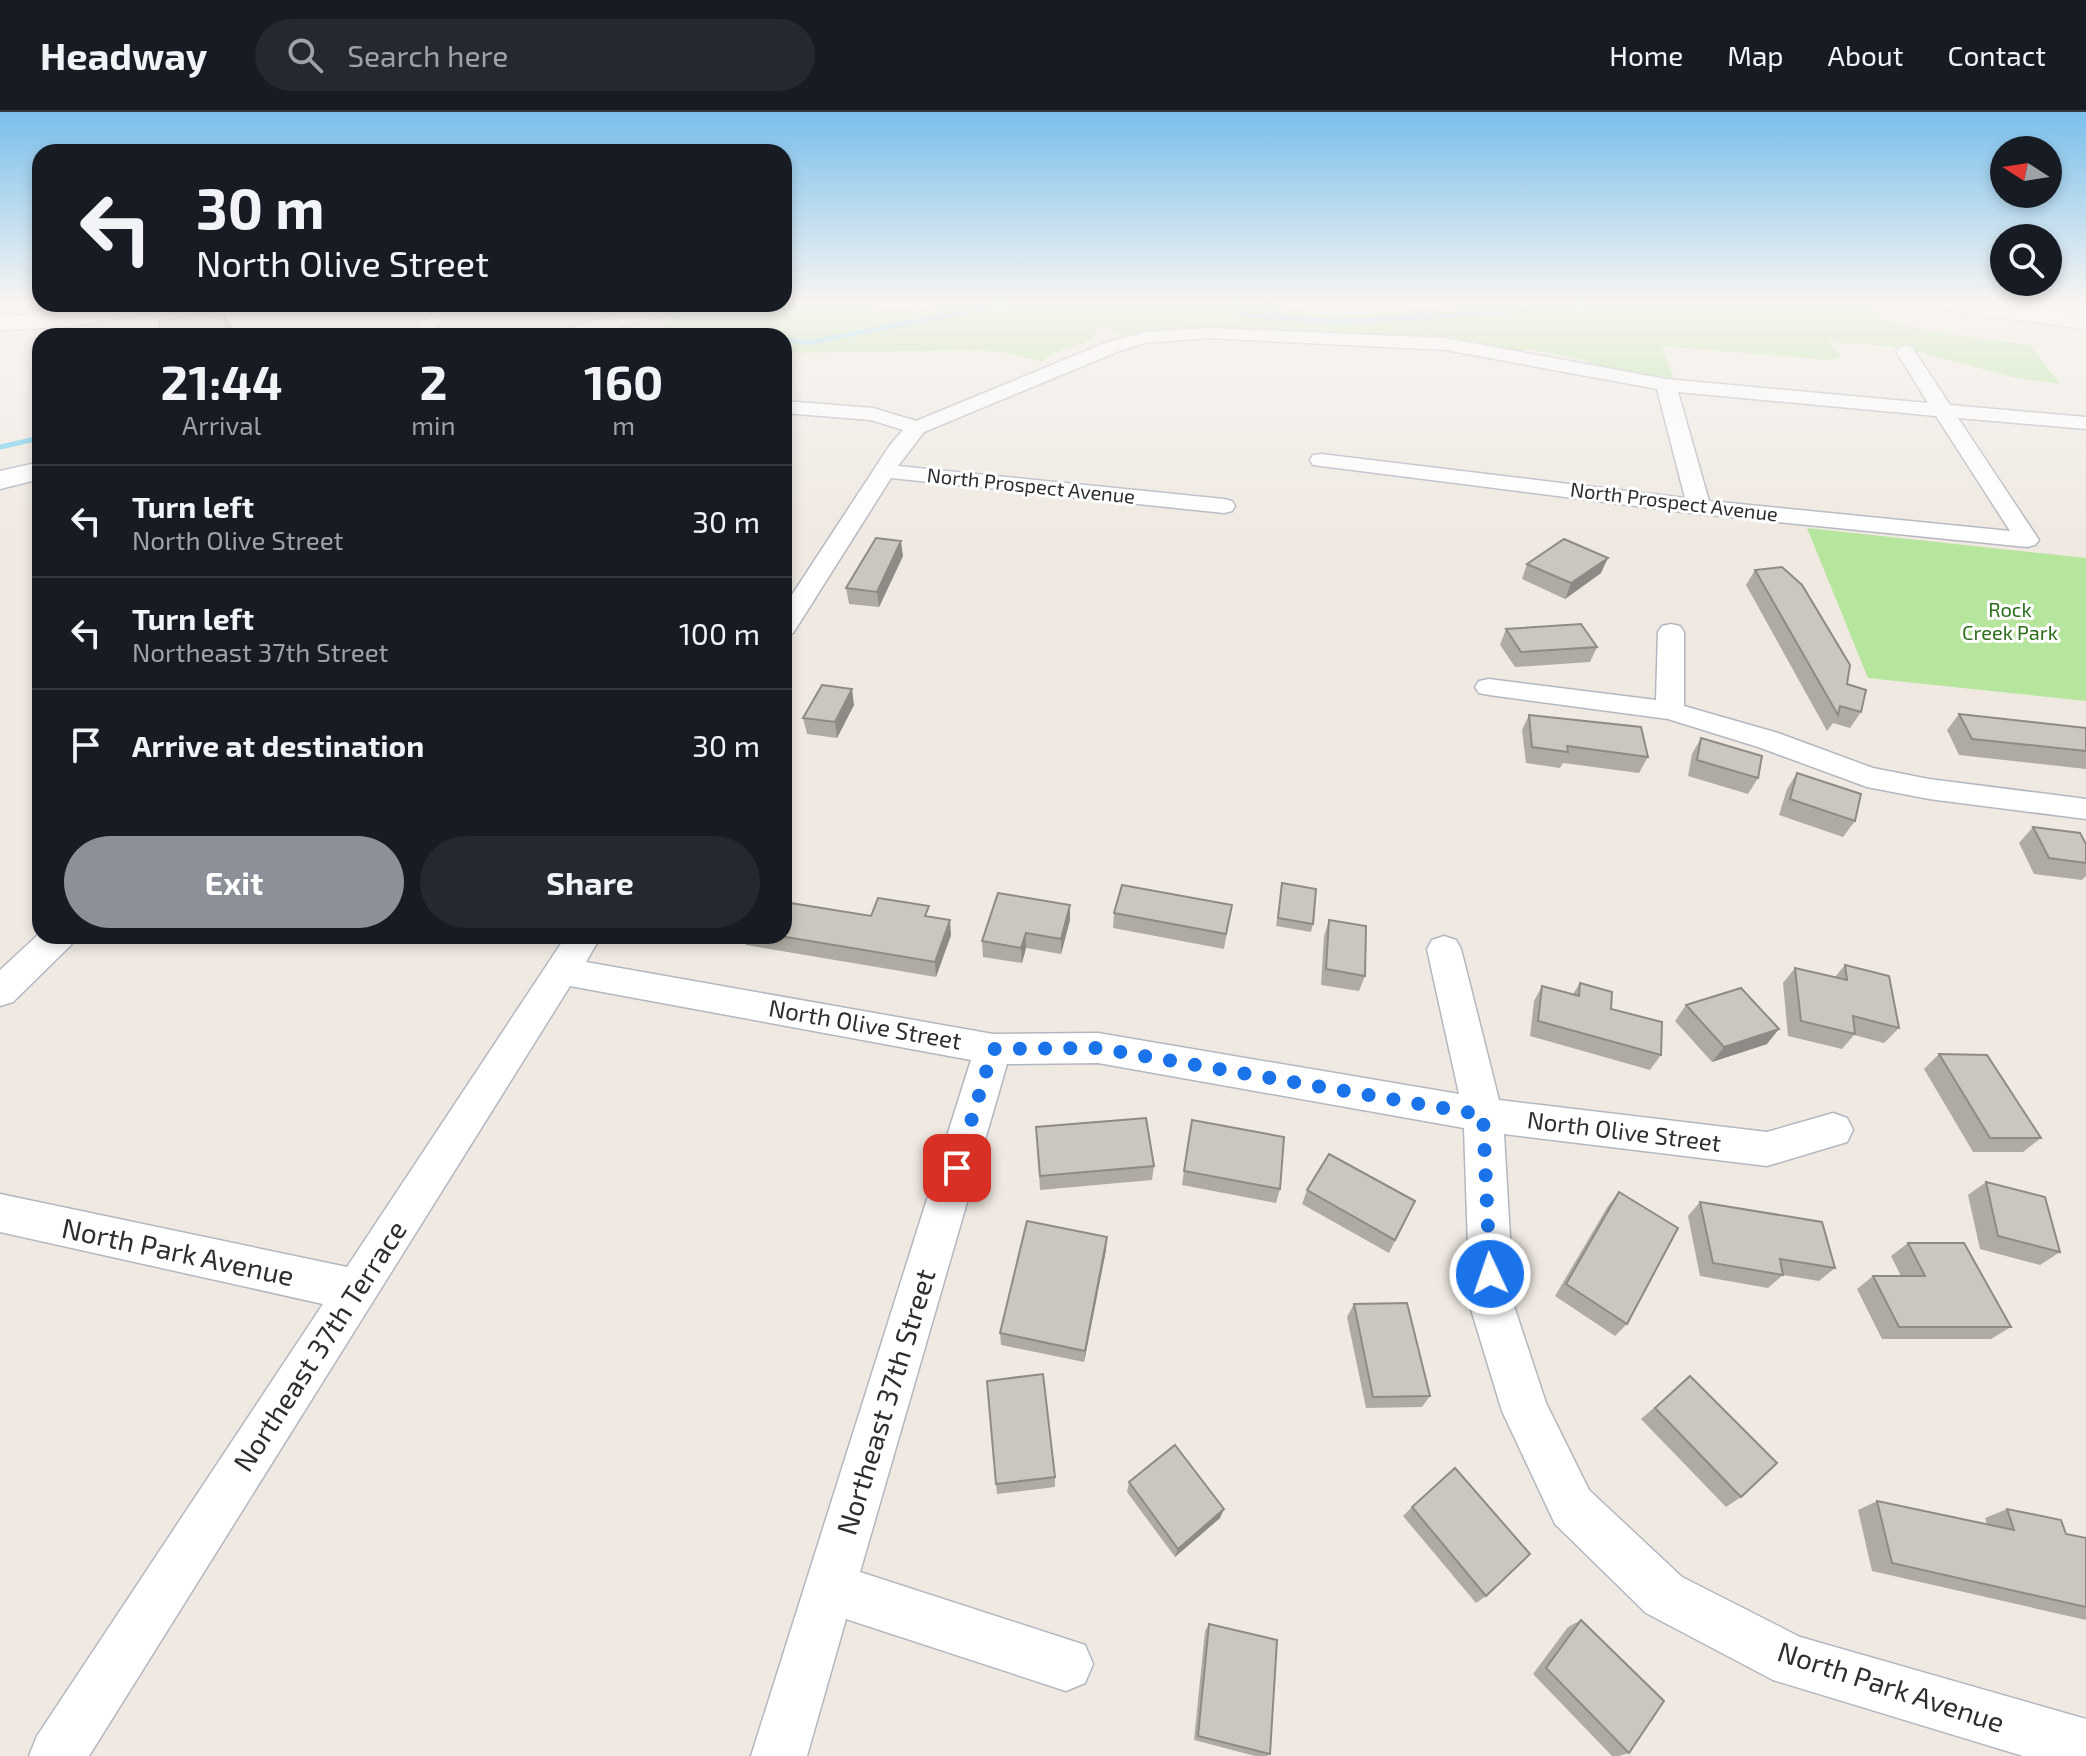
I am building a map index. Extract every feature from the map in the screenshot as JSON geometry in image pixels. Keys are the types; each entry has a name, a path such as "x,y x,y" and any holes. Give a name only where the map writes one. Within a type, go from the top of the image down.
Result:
{"main road":[{"path":"0,480 32,472"}],"street":[{"path":"792,615 885,471 917,428 1031,381"},
{"path":"1643,381 2086,423"},
{"path":"1923,381 1939,408"},
{"path":"1666,385 1699,507"},
{"path":"792,408 873,414 917,428"},
{"name":"North Prospect Avenue","path":"1321,460 1699,507 2027,540 1939,408"},
{"name":"North Prospect Avenue","path":"885,471 1224,506"},
{"path":"1670,711 1671,632"},
{"path":"1489,687 1670,711 1768,740 1867,777 1929,789 2086,809"},
{"path":"0,992 51,944"},
{"name":"North Park Avenue","path":"1444,949 1483,1115 1492,1306 1525,1411 1572,1507 1664,1595 1792,1661 2086,1747"},
{"name":"North Olive Street","path":"573,953 993,1049 1098,1048 1483,1115 1767,1149 1833,1130"},
{"name":"Northeast 37th Terrace","path":"57,1756 573,953"},
{"name":"Northeast 37th Street","path":"779,1756 993,1049"},
{"name":"North Park Avenue","path":"0,1213 356,1290"},
{"path":"829,1588 1066,1664"}],"green space":[{"name":"Rock Creek Park","path":"1807,528 2086,558 2086,701 1868,678"}],"building":[{"path":"876,538 901,541 877,592 846,588"},
{"path":"1564,539 1608,558 1571,583 1527,564"},
{"path":"1782,567 1802,585 1850,665 1847,684 1866,690 1861,712 1840,706 1838,715 1755,570"},
{"path":"1581,624 1597,647 1521,652 1506,629"},
{"path":"822,685 852,689 835,722 803,718"},
{"path":"1959,714 2086,728 2086,751 1972,739"},
{"path":"1529,715 1641,727 1648,757 1567,746 1568,752 1532,747"},
{"path":"1701,738 1762,756 1758,778 1697,760"},
{"path":"1797,773 1861,794 1855,821 1790,799"},
{"path":"2033,827 2080,833 2086,844 2086,863 2049,858"},
{"path":"1282,883 1316,889 1313,924 1278,918"},
{"path":"1122,885 1232,905 1226,934 1114,913"},
{"path":"998,893 1070,905 1061,939 1026,933 1021,948 982,941"},
{"path":"878,898 929,906 925,916 950,920 935,962 792,938 792,903 871,916"},
{"path":"1329,920 1366,926 1365,976 1326,969"},
{"path":"1845,965 1889,976 1899,1028 1853,1016 1855,1034 1801,1021 1795,968 1847,980"},
{"path":"1580,983 1612,992 1611,1009 1662,1022 1661,1055 1538,1021 1542,986 1579,996"},
{"path":"1741,988 1779,1029 1724,1047 1686,1005"},
{"path":"1939,1054 1987,1055 2041,1138 1990,1138"},
{"path":"1146,1118 1154,1166 1040,1176 1036,1127"},
{"path":"1192,1120 1284,1137 1280,1189 1184,1171"},
{"path":"1329,1154 1415,1201 1395,1240 1307,1190"},
{"path":"1986,1182 2045,1197 2060,1252 1998,1236"},
{"path":"1619,1192 1678,1228 1627,1324 1566,1284"},
{"path":"1700,1202 1822,1222 1835,1268 1780,1259 1783,1275 1713,1263"},
{"path":"1027,1221 1107,1237 1085,1351 1000,1333"},
{"path":"1908,1243 1964,1243 2011,1327 1899,1327 1873,1276 1925,1276"},
{"path":"1407,1303 1430,1396 1373,1397 1354,1304"},
{"path":"1043,1374 1055,1477 996,1484 987,1381"},
{"path":"1690,1376 1777,1463 1741,1497 1655,1408"},
{"path":"1175,1445 1224,1509 1178,1549 1129,1482"},
{"path":"1455,1468 1530,1554 1486,1596 1412,1507"},
{"path":"1877,1501 2014,1530 2007,1509 2061,1520 2066,1534 2086,1538 2086,1607 1892,1563"},
{"path":"1581,1620 1664,1701 1629,1753 1546,1668"},
{"path":"1209,1624 1277,1640 1270,1754 1198,1736"}],"waterway":[{"path":"0,447 32,440"}],"route":[{"path":"957,1168 993,1049 1098,1048 1483,1115 1490,1274"}]}
